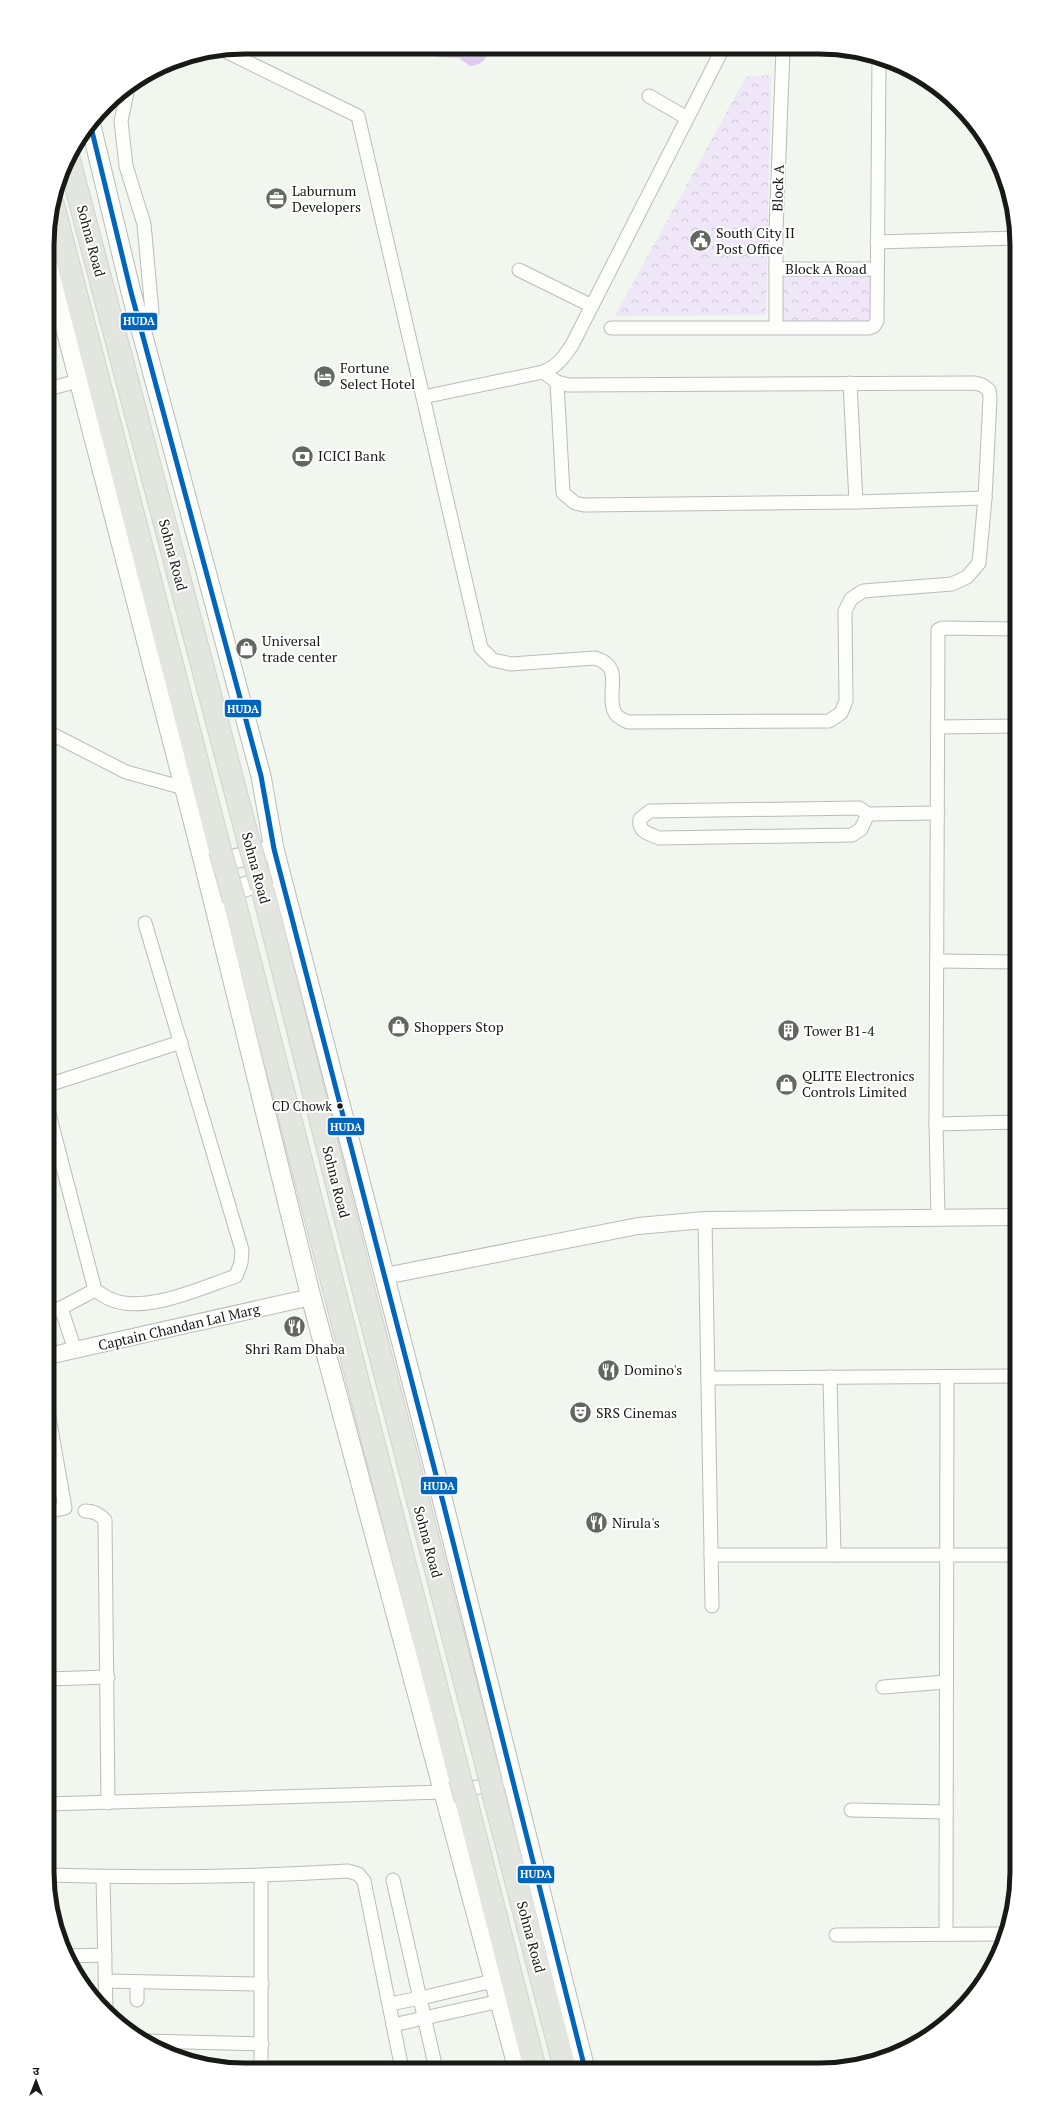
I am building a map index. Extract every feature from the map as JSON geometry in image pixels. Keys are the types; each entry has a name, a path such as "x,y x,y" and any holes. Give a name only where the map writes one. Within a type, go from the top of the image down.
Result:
{"highway":[{"name":"Sohna Road","path":"71,167 262,887 363,1288 563,2063"},
{"name":"Sohna Road","path":"56,218 234,900 533,2063"}],"main road":[{"path":"92,131 142,331 261,776 280,875 385,1276 583,2063"},
{"path":"54,284 213,898 311,1297 493,1981 500,2001 516,2063"},
{"path":"205,867 274,849"},
{"path":"213,898 280,875"}],"street":[{"path":"232,54 358,116 481,648 494,660 511,664 595,658 605,661 612,669 614,711 618,717 628,722 829,721 841,713 846,701 845,611 851,599 863,591 952,584 968,577 979,563 985,498 989,390 982,385 975,382 568,385 557,382 543,372"},
{"path":"423,397 543,372 554,368 561,362 592,306 720,54"},
{"name":"Block A","path":"776,327 776,269 783,54"},
{"path":"611,328 869,328 874,326 877,321 876,269 879,64"},
{"path":"126,96 121,121 126,166 144,224 152,312 142,331"},
{"path":"649,96 687,118"},
{"path":"877,242 1010,238"},
{"name":"Block A Road","path":"776,269 876,269"},
{"path":"519,270 592,306"},
{"path":"54,387 78,381"},
{"path":"557,382 563,493 575,503 584,505 856,502 985,498"},
{"path":"850,383 856,502"},
{"path":"938,1218 936,1124 939,629 1010,629"},
{"path":"938,727 1010,726"},
{"path":"54,735 126,772 184,788"},
{"path":"868,814 861,829 852,835 658,838 642,832 639,826 640,819 650,811 859,808 868,814 938,813"},
{"path":"54,1133 94,1290 111,1300 126,1304 154,1302 236,1276 241,1263 242,1250 145,923"},
{"path":"937,961 1010,962"},
{"path":"54,1084 181,1042"},
{"path":"936,1124 1010,1122"},
{"path":"385,1276 638,1226 704,1220 1010,1217"},
{"path":"704,1220 712,1606"},
{"path":"54,1311 94,1290"},
{"name":"Captain Chandan Lal Marg","path":"54,1355 311,1297"},
{"path":"61,1308 75,1350"},
{"path":"708,1378 1010,1376"},
{"path":"946,1934 947,1377"},
{"path":"830,1378 834,1555"},
{"path":"54,1442 65,1508 54,1510"},
{"path":"85,1511 91,1511 99,1514 105,1520 108,1677 108,1803"},
{"path":"711,1554 1010,1555"},
{"path":"54,1679 108,1677"},
{"path":"883,1686 946,1682"},
{"path":"54,1804 443,1792 513,1782"},
{"path":"851,1810 946,1812"},
{"path":"54,1875 103,1877 261,1876 348,1871 358,1874 364,1881 401,2063"},
{"path":"261,1876 261,2063"},
{"path":"103,1877 106,2003"},
{"path":"393,1880 435,2063"},
{"path":"836,1935 1000,1934"},
{"path":"74,1956 105,1955"},
{"path":"105,1981 262,1984"},
{"path":"389,2004 493,1981"},
{"path":"137,1982 137,2000"},
{"path":"393,2025 500,2001"},
{"path":"158,2041 262,2044"}],"green space":[{"path":"771,75 766,315 615,316 746,77"},
{"path":"781,276 873,276 874,321 781,322"}],"shaded area":[{"path":"437,54 486,54 483,61 470,66 459,58 437,57"}],"transit line":[{"name":"HUDA","path":"92,131 131,292 261,776 274,849 444,1506 583,2063"}],"place":[{"name":"Laburnum Developers","path":"277,199"},
{"name":"South City II Post Office","path":"701,241"},
{"name":"Fortune Select Hotel","path":"325,376"},
{"name":"ICICI Bank","path":"302,456"},
{"name":"Universal trade center","path":"246,649"},
{"name":"Shoppers Stop","path":"399,1027"},
{"name":"Tower B1-4","path":"788,1031"},
{"name":"QLITE Electronics Controls Limited","path":"786,1084"},
{"name":"CD Chowk","path":"340,1106"},
{"name":"Shri Ram Dhaba","path":"295,1327"},
{"name":"Domino's","path":"609,1370"},
{"name":"SRS Cinemas","path":"580,1413"},
{"name":"Nirula's","path":"597,1523"}]}
